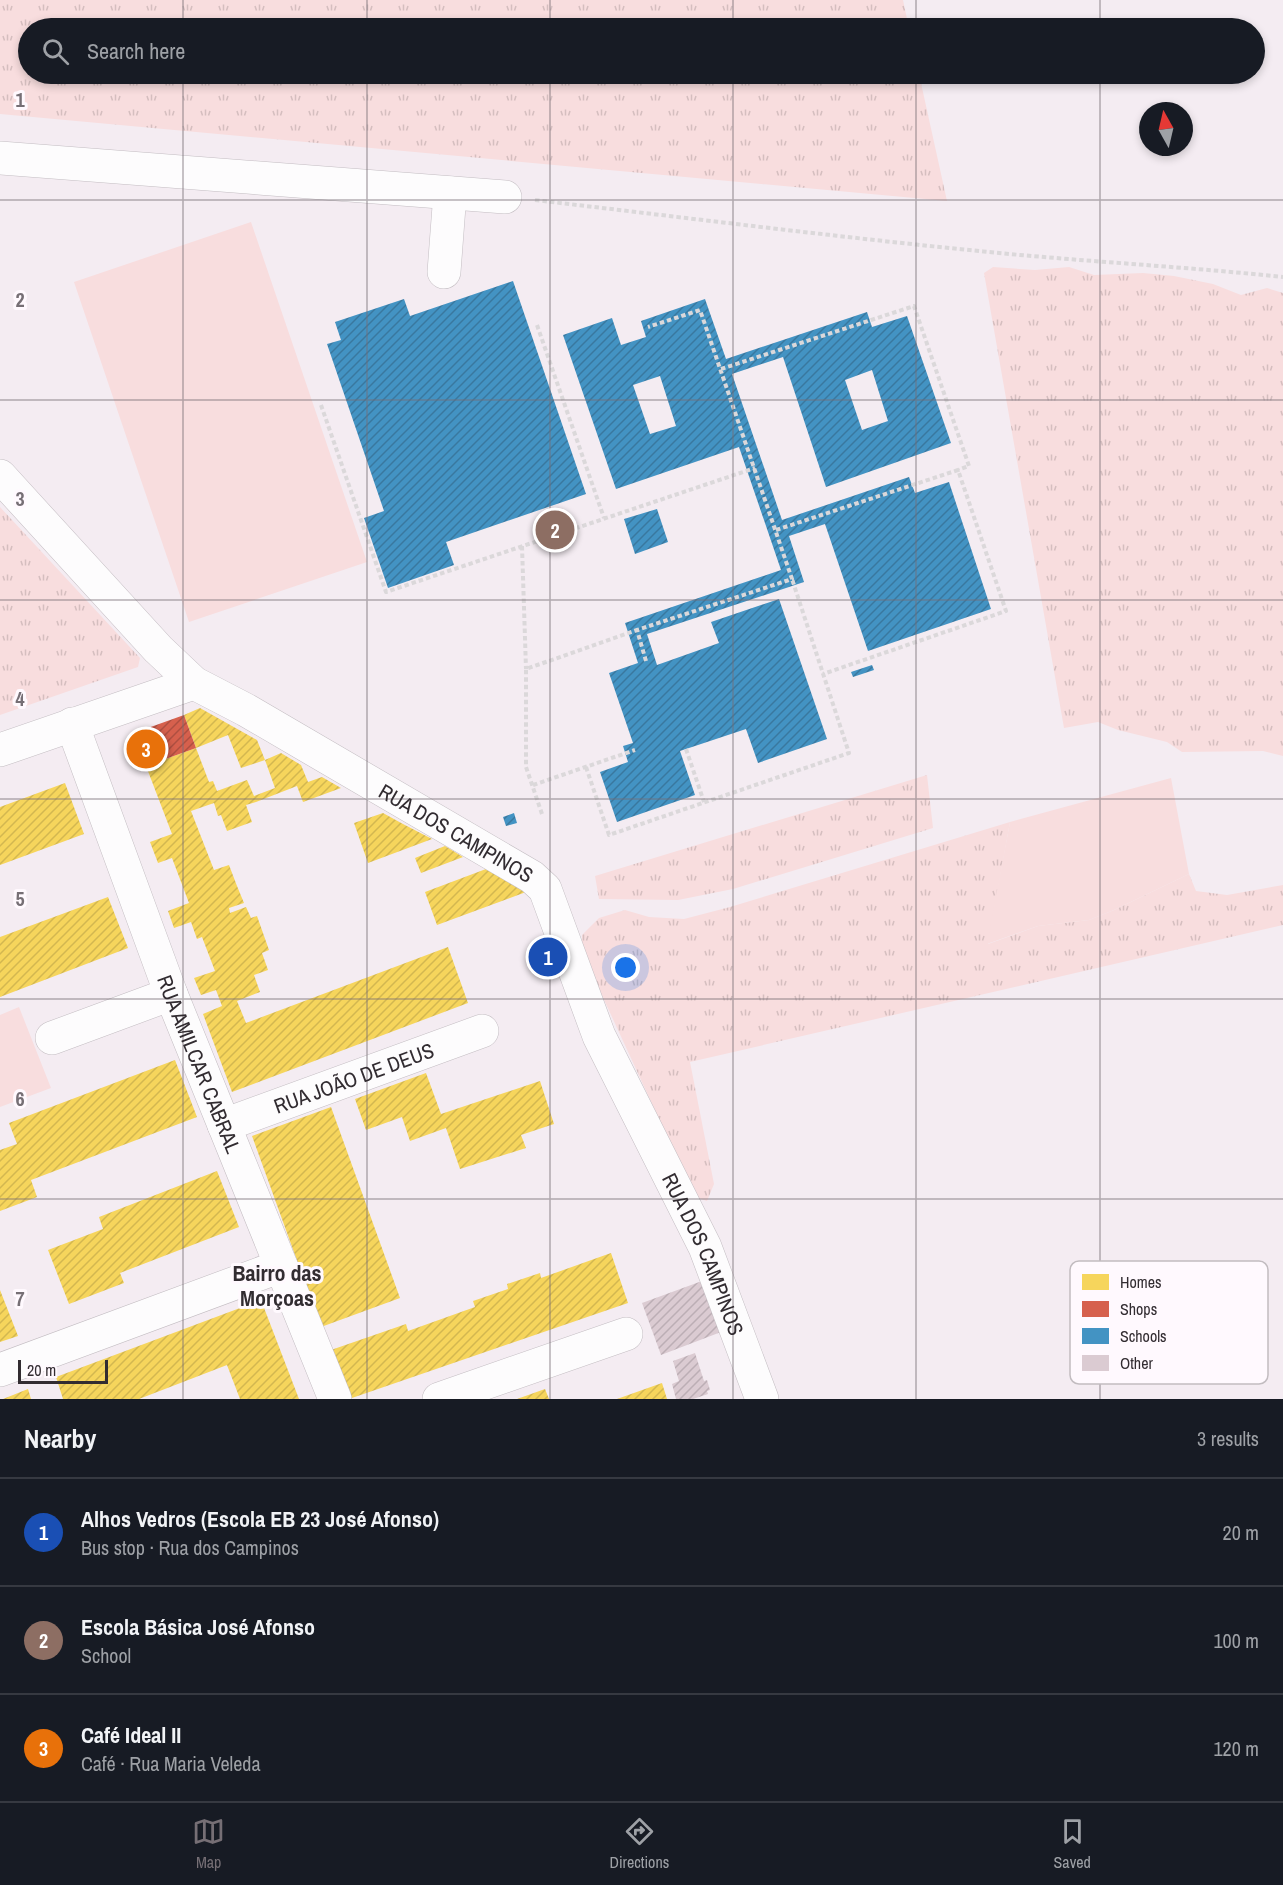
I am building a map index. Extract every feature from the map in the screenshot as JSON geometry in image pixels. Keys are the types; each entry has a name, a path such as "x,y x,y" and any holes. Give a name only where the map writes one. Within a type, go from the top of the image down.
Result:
{"street":[{"path":"0,158 505,197"},
{"path":"444,272 450,193"},
{"name":"RUA DOS CAMPINOS","path":"0,476 158,649 194,683 246,710 532,877 545,889 598,1036 705,1247 762,1399"},
{"path":"0,750 194,683"},
{"name":"RUA AMILCAR CABRAL","path":"72,724 171,994 335,1399"},
{"path":"52,1038 171,994"},
{"name":"RUA JOÃO DE DEUS","path":"224,1125 482,1031"},
{"path":"0,1370 281,1266"},
{"path":"439,1399 626,1334"}],"path":[{"path":"505,197 1000,253 1283,277"},
{"path":"721,369 914,306 969,466 776,530"},
{"path":"586,767 609,835 849,753 776,530 700,310 648,327"},
{"path":"537,325 604,518"},
{"path":"321,405 386,592 755,468"},
{"path":"823,674 1005,611 958,470"},
{"path":"522,546 526,766 542,814"},
{"path":"526,669 792,579"},
{"path":"637,630 646,661"},
{"path":"686,749 704,802"},
{"path":"533,785 635,750"}],"green space":[{"path":"0,0 903,0 907,18 18,18 18,84 921,84 947,201 0,114"},
{"path":"251,222 367,562 189,622 74,282"},
{"path":"993,267 1035,270 1069,267 1094,275 1143,273 1174,276 1213,284 1241,295 1267,288 1283,293 1283,756 1263,751 1182,752 1167,742 1118,730 1098,722 1064,728 984,273"},
{"path":"0,507 140,658 138,667 0,715"},
{"path":"927,775 933,828 733,889 678,900 599,899 595,876"},
{"path":"1171,778 1189,874 1089,920 1038,926 987,944 1010,822"},
{"path":"1010,822 988,944 1038,926 1089,920 1189,874 1196,891 1227,895 1283,885 1283,925 690,1062 714,1184 707,1201 695,1197 582,952 582,935 599,918 625,910 649,917 684,919"},
{"path":"19,1007 51,1088 0,1107 0,1015"}],"building: Homes":[{"path":"200,708 257,740 265,760 241,768 228,735 196,748 184,715"},
{"path":"196,748 209,782 213,781 217,791 247,780 254,796 275,788 265,760 281,753 301,765 308,782 322,777 341,788 303,802 297,786 246,805 252,822 227,831 221,815 218,816 214,803 191,811 214,870 229,865 244,903 229,908 230,913 246,907 251,918 257,916 269,950 262,953 268,970 254,975 260,992 237,1001 246,1023 448,947 468,1003 232,1092 203,1014 222,1006 216,990 201,995 194,978 215,971 202,937 197,939 191,922 174,928 168,911 189,903 172,858 158,863 150,842 172,834 146,766"},
{"path":"65,783 84,834 0,865 0,807"},
{"path":"383,813 432,839 368,863 354,823"},
{"path":"445,846 463,857 421,873 415,858"},
{"path":"486,869 526,892 437,925 425,892"},
{"path":"108,897 128,948 0,997 0,937"},
{"path":"175,1060 197,1117 31,1180 37,1197 0,1211 0,1150 17,1144 9,1123"},
{"path":"426,1073 441,1114 540,1081 554,1124 521,1135 526,1148 460,1169 446,1128 410,1141 402,1117 366,1130 355,1099"},
{"path":"331,1107 400,1298 321,1327 252,1136"},
{"path":"217,1171 239,1227 120,1273 124,1283 69,1304 48,1250 103,1229 99,1217"},
{"path":"611,1253 628,1303 349,1399 331,1350 406,1324 408,1331 475,1307 473,1301 508,1289 507,1284 540,1273 541,1278"},
{"path":"0,1290 18,1336 0,1342"},
{"path":"261,1300 299,1399 240,1399 227,1365 139,1399 63,1399 56,1377"},
{"path":"662,1383 667,1399 617,1399"},
{"path":"28,1389 31,1399 3,1399"},
{"path":"545,1389 549,1399 517,1399"}],"building: Shops":[{"path":"184,715 196,748 146,766 134,733"}],"building: Schools":[{"path":"513,281 586,494 446,542 454,565 388,588 364,518 384,511 327,344 341,340 335,322 404,299 410,316"},
{"path":"705,299 726,359 867,312 872,327 907,316 951,443 826,487 783,357 732,374 782,520 909,477 915,493 949,482 991,609 868,651 825,524 789,536 804,582 647,634 657,665 719,643 711,622 779,599 827,739 758,763 746,729 680,751 695,795 617,822 600,772 628,762 623,746 633,743 609,673 638,663 625,623 781,570 739,447 616,489 563,335 612,318 621,345 646,337 641,321","holes":["872,370 888,421 862,430 845,380","660,376 676,426 650,434 633,385"]},
{"path":"657,509 668,542 635,554 624,519"},
{"path":"872,665 874,670 853,677 851,672"},
{"path":"514,813 517,823 506,826 503,817"}],"building: Other":[{"path":"702,1281 721,1332 661,1355 642,1303"},
{"path":"695,1353 704,1381 707,1380 710,1390 707,1391 708,1394 693,1399 676,1399 672,1384 679,1381 673,1361"}],"place":[{"name":"Escola Básica José Afonso","path":"555,530"},
{"name":"Café Ideal II","path":"146,749"},
{"name":"Alhos Vedros (Escola EB 23 José Afonso)","path":"548,957"}],"district":[{"name":"Bairro das Morçoas","path":"277,1286"}]}
